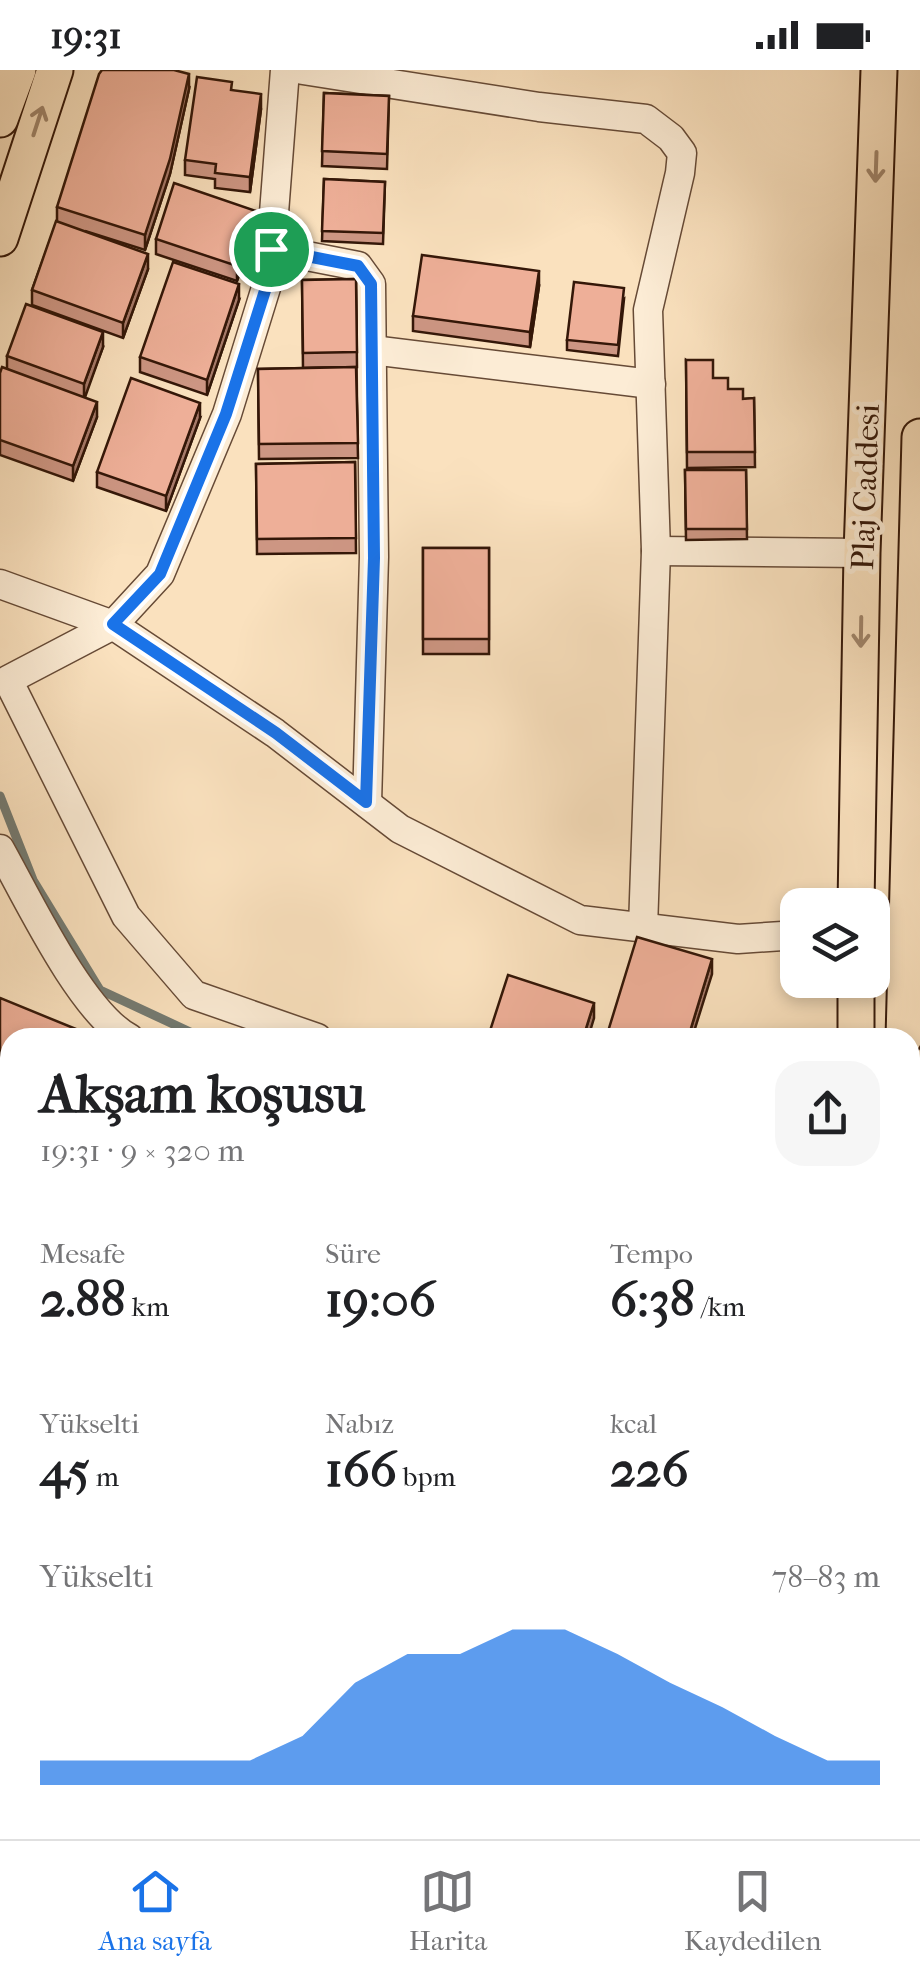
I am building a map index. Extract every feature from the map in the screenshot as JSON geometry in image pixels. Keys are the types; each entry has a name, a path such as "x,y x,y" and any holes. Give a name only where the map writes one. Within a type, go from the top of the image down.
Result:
{"main road":[{"path":"0,119 18,70"},
{"path":"0,238 55,70"},
{"name":"Plaj Caddesi","path":"856,888 862,553 879,70"},
{"name":"Plaj Caddesi","path":"905,1028 913,952 920,437"},
{"path":"856,998 856,1028"}],"street":[{"path":"285,70 269,278 226,414 160,574 113,624 8,680 126,916 194,995 288,1028"},
{"path":"303,70 539,107 646,119 671,138 682,154 648,310 656,551 644,928"},
{"path":"271,249 358,266 371,284 374,558 366,802"},
{"path":"372,350 651,384"},
{"path":"656,551 862,553"},
{"path":"0,584 113,624 276,733 400,829 580,920 738,939 780,936"},
{"path":"0,849 83,990 114,1028"}],"building":[{"path":"102,70 174,70 189,74 170,159 145,235 57,207"},
{"path":"197,77 232,82 231,90 261,94 250,177 215,173 216,164 185,160"},
{"path":"324,93 389,96 387,154 322,151"},
{"path":"324,179 385,182 383,233 322,231"},
{"path":"174,183 256,211 237,266 156,239"},
{"path":"56,221 148,254 123,323 32,290"},
{"path":"422,255 539,271 530,332 413,316"},
{"path":"173,262 239,284 207,380 140,357"},
{"path":"356,279 357,352 303,353 302,280"},
{"path":"574,282 624,288 618,345 567,340"},
{"path":"26,304 103,332 84,384 7,356"},
{"path":"686,360 713,360 713,378 728,378 728,389 743,389 743,399 754,398 755,452 687,452"},
{"path":"2,367 97,402 73,466 0,440"},
{"path":"356,367 358,443 259,444 258,369"},
{"path":"131,378 200,403 166,496 97,472"},
{"path":"355,462 356,538 257,539 256,464"},
{"path":"685,470 746,470 747,529 686,529"},
{"path":"423,548 489,548 489,639 423,639"},
{"path":"637,937 712,959 691,1028 609,1028"},
{"path":"508,975 594,1003 586,1028 491,1028"},
{"path":"0,998 74,1028 0,1028"}],"waterway":[{"path":"0,796 33,880 100,990 182,1028"}],"route":[{"path":"271,249 358,266 371,284 374,558 366,802 276,733 113,624 160,574 226,414 269,278 271,249"}]}
